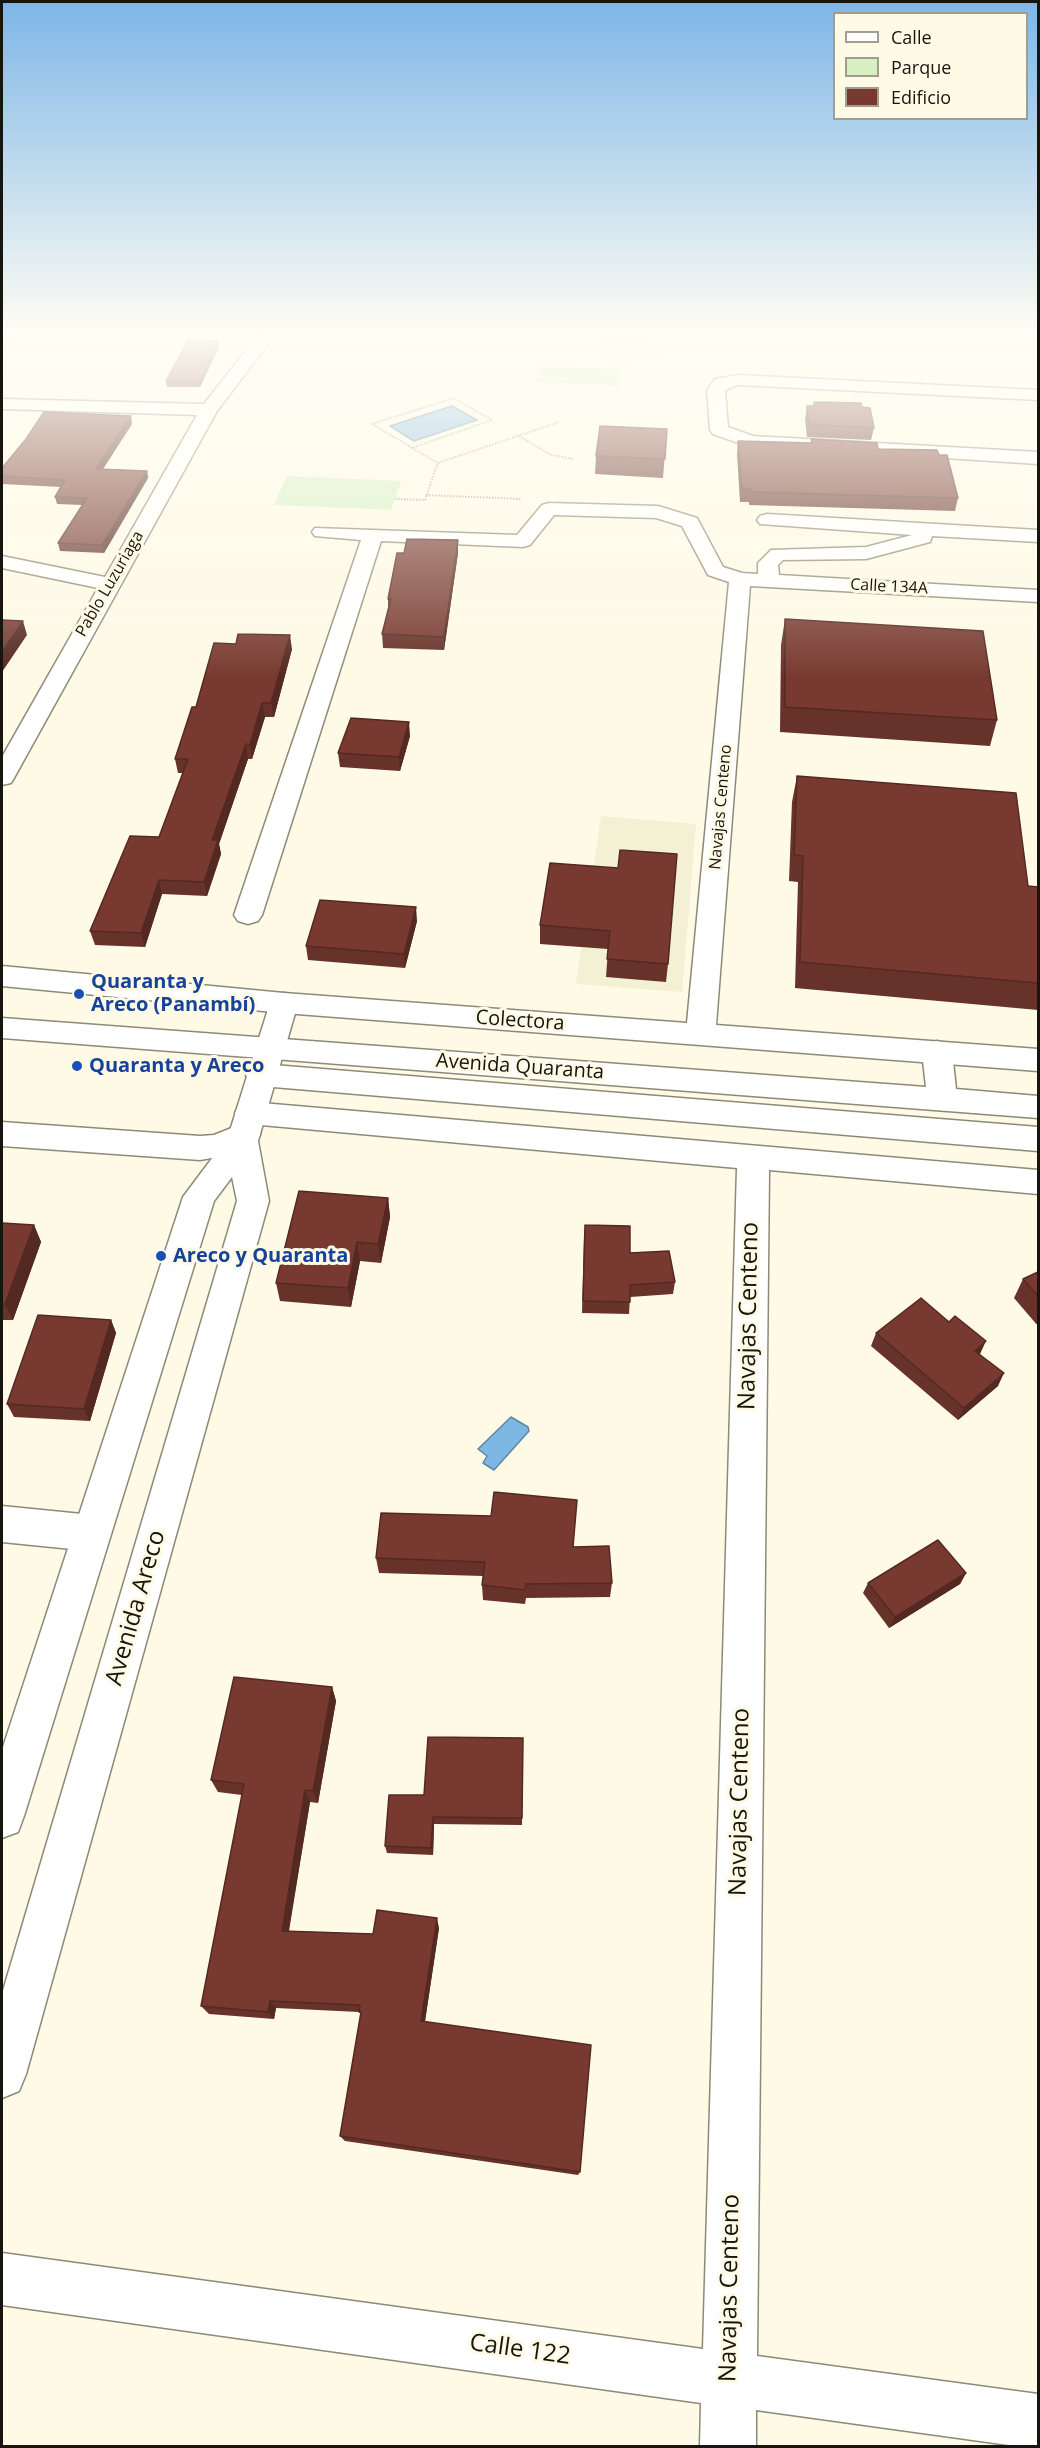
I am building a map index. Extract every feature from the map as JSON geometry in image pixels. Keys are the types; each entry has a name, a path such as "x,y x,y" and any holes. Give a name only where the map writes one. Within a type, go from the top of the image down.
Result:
{"main road":[{"name":"Pablo Luzuriaga","path":"2,778 13,736 110,584 187,449"},
{"path":"883,449 1038,459"},
{"path":"322,532 523,541 549,509 658,512 690,522 715,571 740,579"},
{"path":"767,520 1038,537"},
{"path":"768,580 768,563 778,554 866,553 920,539 967,532"},
{"path":"248,915 373,535"},
{"path":"2,562 110,584"},
{"name":"Calle 134A","path":"740,579 1038,596"},
{"name":"Navajas Centeno","path":"701,1035 740,579"},
{"name":"Colectora","path":"2,976 284,1003 1038,1060"},
{"name":"Avenida Areco","path":"2,1816 199,1197 245,1130 284,1003"},
{"name":"Avenida Quaranta","path":"2,1028 266,1061 942,1099 1038,1107"},
{"path":"937,1052 942,1099"},
{"path":"266,1061 1038,1139"},
{"path":"2,1134 200,1148 218,1147 245,1130 753,1157 1038,1182"},
{"name":"Avenida Areco","path":"2,2074 253,1201 245,1130"},
{"name":"Navajas Centeno","path":"728,2446 753,1157"},
{"path":"2,1524 92,1533"},
{"name":"Calle 122","path":"2,2279 1038,2422"}],"path":[{"path":"415,449 438,463 479,449"},
{"path":"541,449 551,455 574,459"},
{"path":"395,499 425,500 438,463"},
{"path":"426,495 546,500 549,509"}],"shaded area":[{"path":"601,816 696,824 682,992 576,984"}],"green space":[{"path":"287,476 401,481 391,510 274,505"}],"water":[{"path":"511,1417 528,1427 529,1431 494,1470 483,1463 487,1456 478,1449"}],"building":[{"path":"18,449 109,449 96,469 147,471 102,545 58,543 87,498 55,497 65,480 2,476 2,468"},
{"path":"597,449 666,449 665,459 596,456"},
{"path":"739,449 937,450 939,455 947,455 958,498 751,492 751,489 742,489"},
{"path":"407,539 458,540 444,637 382,634 391,599 388,599 397,553 404,553"},
{"path":"785,619 983,631 997,720 785,707"},
{"path":"2,620 23,621 2,652"},
{"path":"238,634 290,635 271,703 262,703 250,745 246,744 212,840 218,840 204,882 159,880 141,933 90,931 130,836 159,837 188,759 175,759 192,707 196,707 214,643 236,644"},
{"path":"351,718 409,722 399,757 338,753"},
{"path":"797,776 1016,793 1028,886 1038,887 1038,983 800,962 803,856 794,855"},
{"path":"620,850 677,854 668,964 607,959 610,931 540,925 550,863 618,868"},
{"path":"320,900 416,907 404,954 306,946"},
{"path":"299,1191 388,1198 378,1244 357,1242 348,1288 276,1283"},
{"path":"2,1223 34,1225 5,1304 2,1304"},
{"path":"585,1225 630,1226 630,1253 669,1251 675,1282 630,1285 630,1302 583,1301"},
{"path":"1038,1272 1038,1296 1023,1279"},
{"path":"921,1298 949,1322 955,1316 986,1341 975,1351 1004,1373 964,1408 876,1333"},
{"path":"38,1315 111,1320 84,1409 7,1404"},
{"path":"494,1492 577,1500 573,1547 609,1546 612,1583 526,1584 525,1590 482,1585 485,1562 376,1558 381,1513 491,1516"},
{"path":"938,1540 966,1573 895,1617 868,1583"},
{"path":"234,1677 332,1687 313,1791 305,1790 282,1931 373,1934 377,1910 437,1918 421,2021 591,2045 580,2172 340,2136 361,2012 359,2012 360,2005 270,2001 268,2012 201,2006 244,1784 211,1780"},
{"path":"428,1737 523,1738 522,1818 433,1817 431,1848 385,1846 389,1795 424,1795"}],"place":[{"name":"Quaranta y Areco (Panambí)","path":"79,994"},
{"name":"Quaranta y Areco","path":"77,1066"},
{"name":"Areco y Quaranta","path":"161,1256"}]}
